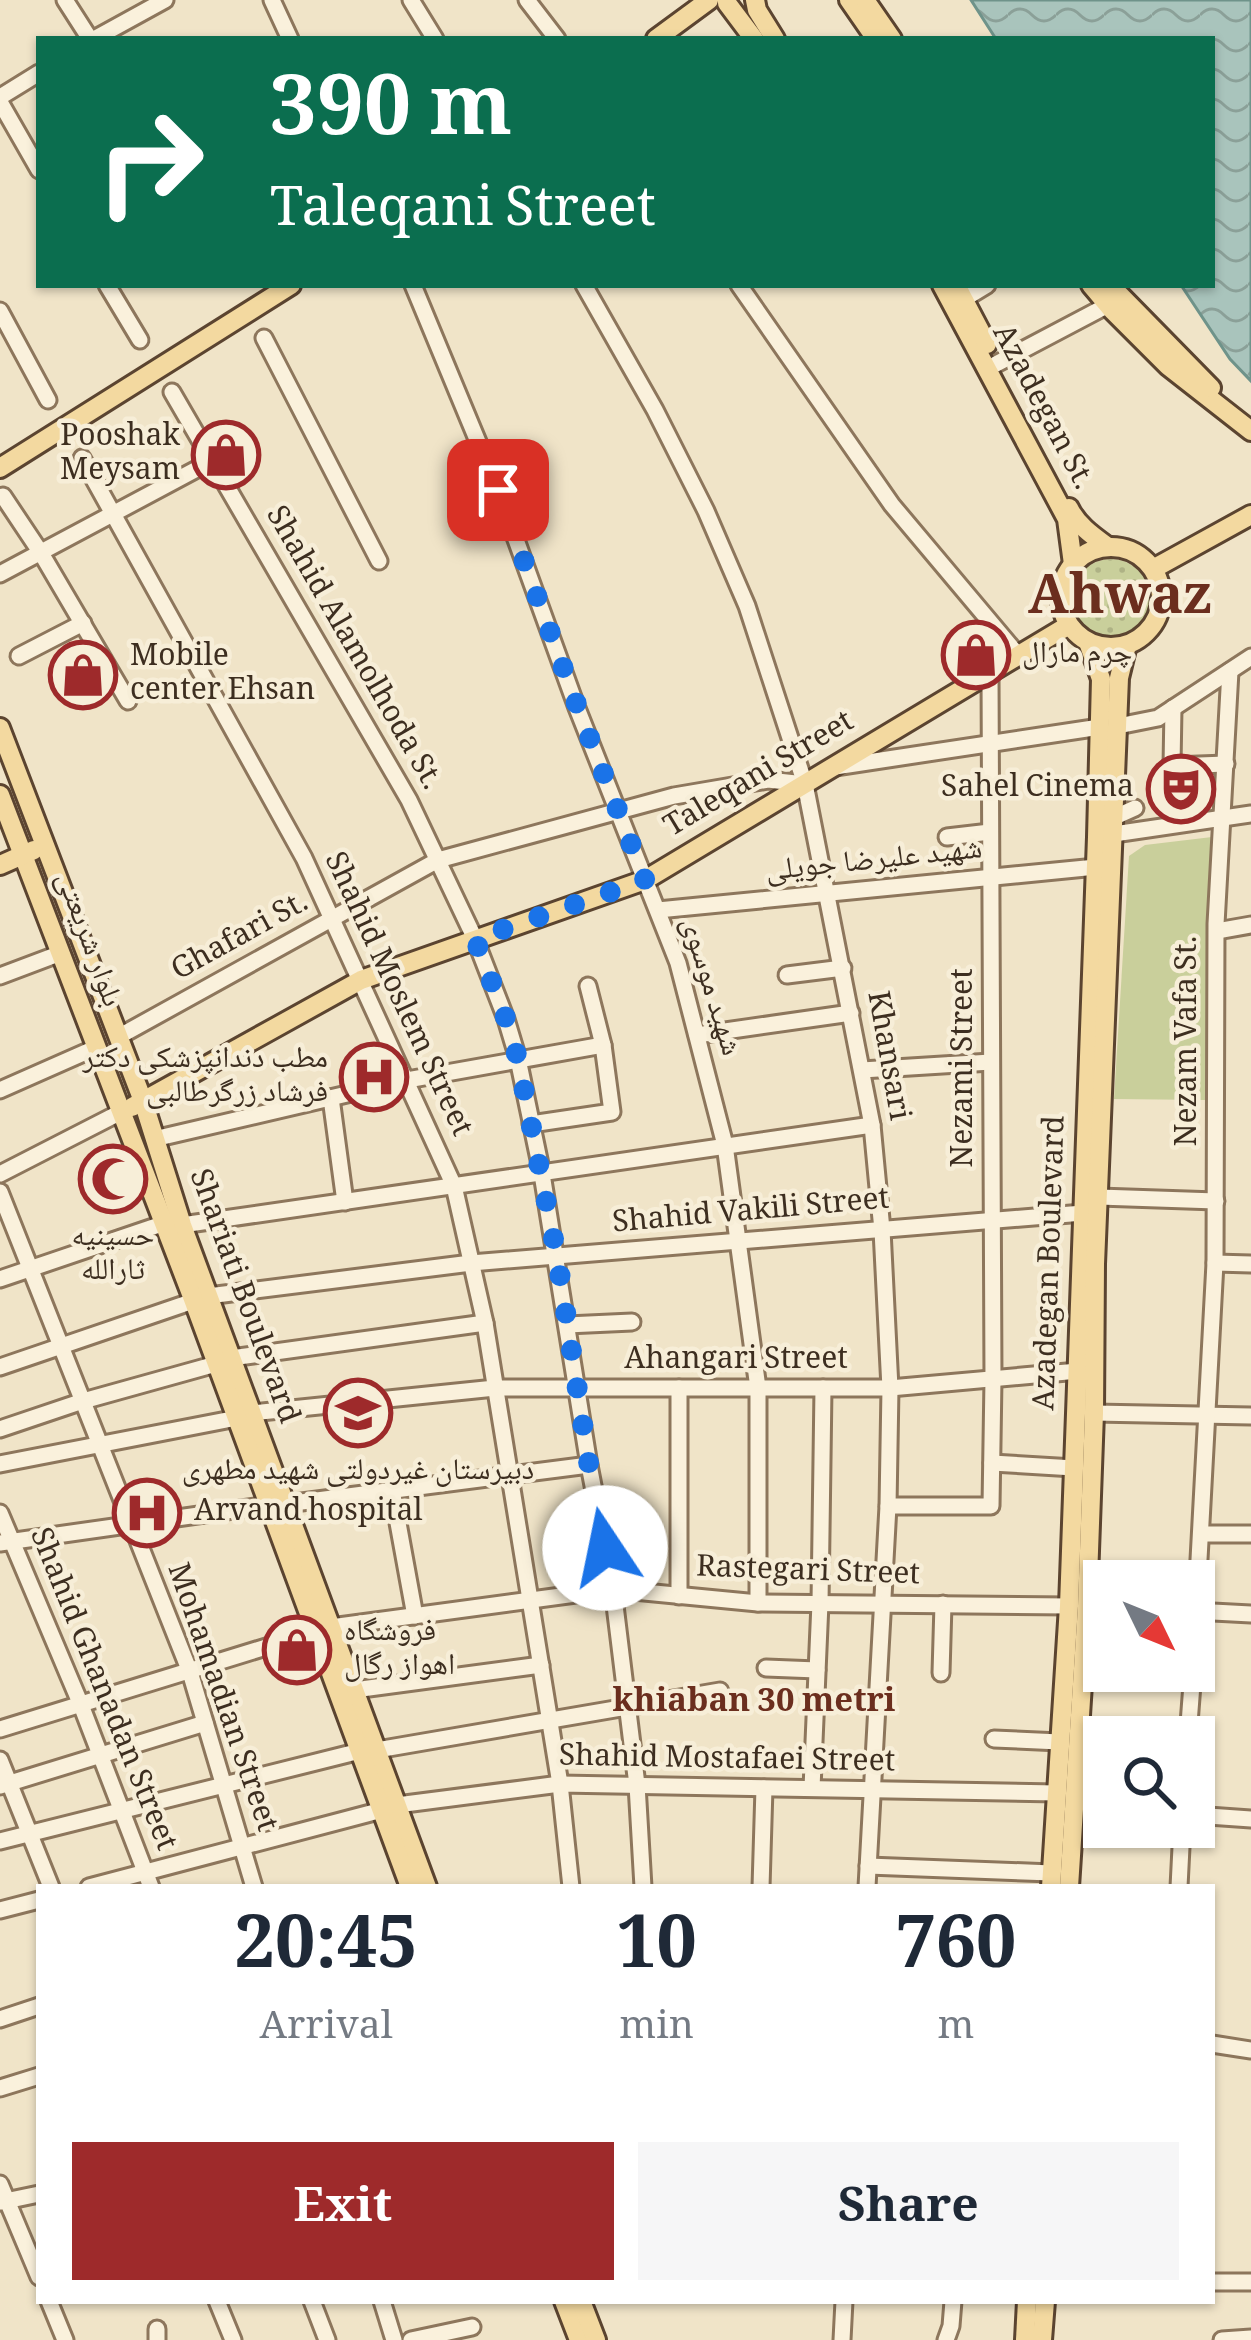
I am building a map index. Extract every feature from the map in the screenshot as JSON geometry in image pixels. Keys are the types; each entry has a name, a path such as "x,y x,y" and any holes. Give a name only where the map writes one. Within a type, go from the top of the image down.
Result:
{"main road":[{"path":"660,36 710,0"},
{"path":"727,0 766,36"},
{"path":"755,0 766,36"},
{"path":"849,0 874,36"},
{"path":"865,0 890,36"},
{"path":"0,468 286,288"},
{"name":"Azadegan St.","path":"944,288 1067,519 1073,564"},
{"name":"Azadegan St.","path":"960,292 1072,516 1108,547"},
{"path":"1109,295 1251,422"},
{"path":"1109,295 1168,366 1251,431"},
{"path":"1153,569 1251,515"},
{"path":"1108,547 1133,552 1153,569 1161,594 1149,630 1127,645 1088,642 1069,625 1060,600 1073,564 1083,555 1108,547"},
{"name":"Taleqani Street","path":"119,1113 361,980 645,880 1069,625"},
{"name":"Azadegan Boulevard","path":"1088,642 1102,679 1115,826 1095,1264 1089,1560"},
{"name":"Azadegan Boulevard","path":"1083,1564 1074,1468 1096,867 1109,727 1127,645"},
{"name":"Shariati Boulevard","path":"0,728 143,1101 172,1224"},
{"path":"0,795 23,854"},
{"path":"0,866 44,845"},
{"name":"بلوار شریعتی","path":"23,854 119,1113"},
{"name":"Shariati Boulevard","path":"119,1113 172,1224 390,1808 427,1884"},
{"name":"Azadegan Boulevard","path":"1066,1792 1060,1742 1083,1626"},
{"name":"Shariati Boulevard","path":"324,1630 354,1690 369,1751"},
{"name":"Azadegan Boulevard","path":"1052,1880 1063,1836 1083,1641"},
{"name":"Shariati Boulevard","path":"390,1808 409,1884"},
{"name":"Azadegan Boulevard","path":"1063,1836 1069,1884"},
{"path":"565,2304 579,2340"},
{"path":"582,2304 596,2340"},
{"path":"1025,2340 1027,2304"},
{"path":"1042,2340 1045,2304"}],"street":[{"path":"65,0 90,36"},
{"path":"98,36 166,0"},
{"path":"272,0 289,36"},
{"path":"412,0 432,36"},
{"path":"527,0 555,36"},
{"path":"36,75 0,99 36,165"},
{"path":"109,288 140,340"},
{"name":"شهید موسوی","path":"414,288 498,490 676,955 697,1035 725,1145 758,1388 758,1603"},
{"name":"Khansari","path":"586,288 706,511 747,606 805,784 872,1125 890,1388 867,1884"},
{"path":"741,288 892,505 1018,655"},
{"path":"996,364 1109,295"},
{"path":"0,311 48,400"},
{"path":"263,338 379,561"},
{"name":"Shahid Alamolhoda St.","path":"172,392 409,800 475,939 506,1019 542,1174 613,1589 638,1785 643,1884"},
{"name":"Shahid Moslem Street","path":"82,458 304,858 454,1186 485,1323 560,1784 572,1884"},
{"path":"0,574 211,462"},
{"path":"3,496 128,701"},
{"path":"19,656 83,623"},
{"path":"832,768 1158,718 1251,657"},
{"name":"Nezam Vafa St.","path":"1199,1560 1215,1263 1218,874 1230,671"},
{"name":"Nezami Street","path":"989,673 992,1463"},
{"path":"1173,708 1172,766 1226,764"},
{"name":"Ghafari St.","path":"118,1037 438,860 674,796 768,780 805,784"},
{"path":"1115,826 1135,808"},
{"path":"1115,826 1251,814"},
{"path":"947,837 990,832"},
{"name":"شهید علیرضا جویلی","path":"658,910 1096,867"},
{"path":"1217,931 1251,925"},
{"path":"0,976 61,952"},
{"path":"787,975 843,968"},
{"path":"531,1124 612,1112 588,986"},
{"path":"697,1035 851,1013"},
{"path":"154,1139 407,1080 603,1046"},
{"path":"0,1090 94,1048"},
{"path":"862,1070 992,1062"},
{"path":"331,1098 345,1202"},
{"path":"0,1174 119,1113"},
{"path":"0,1279 172,1224 872,1125"},
{"name":"Mohamadian Street","path":"0,1192 190,1672 253,1884"},
{"path":"1099,1197 1216,1201"},
{"name":"Shahid Vakili Street","path":"0,1367 200,1298 472,1263 1084,1213"},
{"path":"1215,1263 1251,1264"},
{"path":"567,1325 632,1322"},
{"path":"0,1429 224,1361 485,1323"},
{"name":"Ahangari Street","path":"0,1464 244,1415 495,1388 890,1388 1078,1371"},
{"path":"679,1388 679,1596"},
{"path":"812,1788 823,1388"},
{"path":"1094,1412 1251,1416"},
{"path":"888,1506 991,1506 992,1463 1074,1468"},
{"path":"6,1542 589,1465"},
{"path":"392,1490 415,1616"},
{"name":"Shahid Ghanadan Street","path":"0,1513 6,1542 81,1705 148,1880"},
{"path":"1201,1534 1251,1534"},
{"name":"Rastegari Street","path":"0,1729 324,1630 613,1589 758,1603 1083,1606"},
{"path":"941,1673 943,1604"},
{"path":"1215,1612 1251,1614"},
{"path":"354,1690 541,1665"},
{"path":"766,1668 817,1670"},
{"path":"0,1841 369,1751 720,1691"},
{"path":"5,1785 205,1723"},
{"path":"994,1739 1060,1742"},
{"path":"0,1760 5,1785 50,1884"},
{"name":"Shahid Mostafaei Street","path":"114,1884 148,1880 242,1847 390,1808 560,1784 1083,1793"},
{"path":"761,1884 764,1787"},
{"path":"1215,1817 1251,1820"},
{"path":"1179,1884 1181,1848"},
{"path":"868,1866 1052,1880"},
{"path":"0,1910 36,1901"},
{"path":"0,2019 36,2007"},
{"path":"1215,2044 1251,2050"},
{"path":"0,2087 36,2077"},
{"path":"0,2184 3,2201 36,2272"},
{"path":"3,2201 36,2195"},
{"path":"1215,2282 1251,2282"},
{"path":"52,2304 65,2340"},
{"path":"219,2304 233,2340"},
{"path":"313,2304 327,2340"},
{"path":"383,2304 394,2340"},
{"path":"842,2340 844,2304"},
{"path":"946,2340 953,2304"},
{"path":"411,2340 472,2327"},
{"path":"1222,2340 1251,2338"}],"green space":[{"path":"1111,559 1139,570 1150,598 1139,626 1111,637 1083,626 1072,598 1083,570"},
{"path":"1212,837 1205,1100 1114,1099 1129,856 1145,845"}],"water":[{"path":"971,0 1251,0 1251,381 1230,359 1183,288 1215,288 1215,36 994,36"}],"place":[{"name":"Pooshak Meysam","path":"226,455"},
{"name":"چرم مارال","path":"976,655"},
{"name":"Mobile center Ehsan","path":"83,675"},
{"name":"Sahel Cinema","path":"1181,789"},
{"name":"مطب دندانپزشکی دکتر فرشاد زرگرطالبی","path":"374,1077"},
{"name":"حسینیه ثارالله","path":"113,1179"},
{"name":"دبیرستان غیردولتی شهید مطهری","path":"358,1413"},
{"name":"Arvand hospital","path":"147,1513"},
{"name":"فروشگاه اهواز رگال","path":"297,1650"}],"district":[{"name":"Ahwaz","path":"1120,601"},
{"name":"khiaban 30 metri","path":"754,1704"}],"route":[{"path":"498,490 645,880 475,939 518,1059 557,1256 605,1548"}]}
